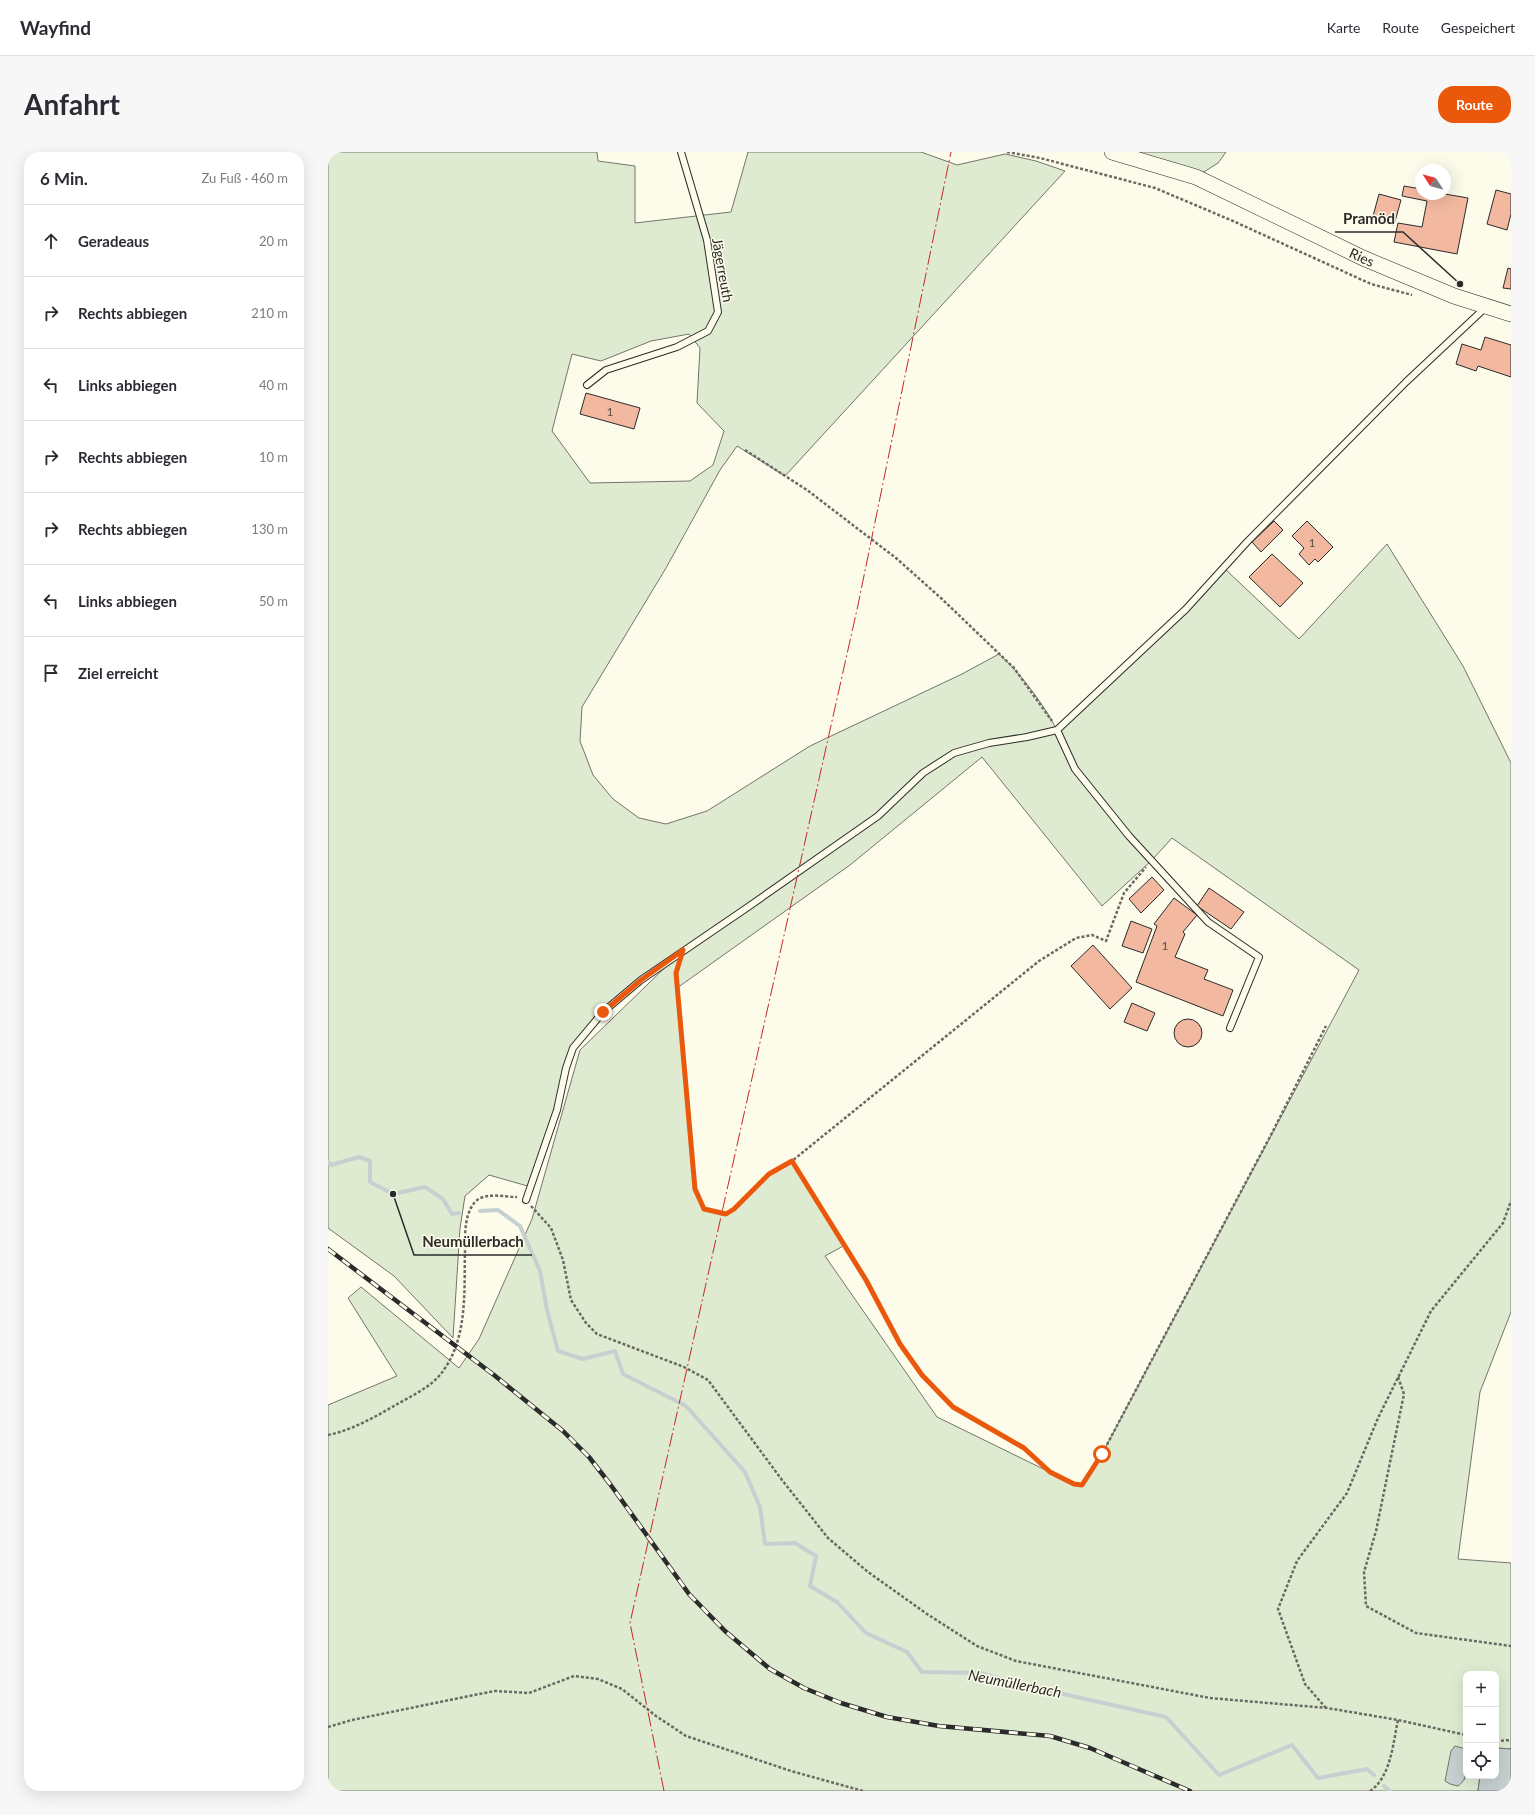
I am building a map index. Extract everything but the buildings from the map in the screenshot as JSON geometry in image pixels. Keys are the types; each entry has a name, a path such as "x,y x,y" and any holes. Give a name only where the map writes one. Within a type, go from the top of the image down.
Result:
{"street":[{"name":"Ries","path":"1112,152 1196,177 1363,258 1454,296 1511,314"}],"lane":[{"name":"Jägerreuth","path":"587,385 606,370 677,347 708,331 718,312 706,240 681,152"},
{"path":"526,1200 557,1110 566,1068 573,1048 603,1012 641,980 683,950 748,907 878,816 922,773 954,753 989,743 1027,738 1057,730 1186,609 1247,542 1400,387 1486,307"},
{"path":"1057,730 1075,769 1129,836 1208,922 1259,957 1230,1028"}],"path":[{"path":"1007,152 1040,158 1155,188 1233,221 1371,284 1407,294"},
{"path":"745,450 807,490 896,558 942,599 1014,668 1050,717 1057,730"},
{"path":"683,950 676,973 695,1189 704,1209 726,1214 734,1209 769,1174 792,1161 1039,961 1076,938 1092,935 1106,941 1124,893 1152,860"},
{"path":"792,1161 866,1280 900,1344 922,1375 953,1407 1024,1448 1050,1472 1074,1484 1082,1485 1106,1447 1273,1132 1326,1026"},
{"path":"328,1435 346,1431 384,1412 423,1389 443,1371 461,1332 466,1228 470,1209 477,1200 488,1196 517,1197 526,1200 551,1228 563,1260 571,1300 586,1323 597,1334 684,1367 708,1380 782,1480 828,1538 868,1572 927,1614 977,1646 1016,1661 1210,1698 1327,1708 1398,1720 1463,1734"},
{"path":"1327,1708 1305,1684 1278,1609 1297,1560 1347,1493 1378,1418 1430,1311 1503,1223 1511,1201"},
{"path":"1398,1377 1404,1394 1376,1531 1364,1572 1366,1606 1416,1633 1511,1646"},
{"path":"328,1727 352,1720 496,1691 529,1693 574,1676 598,1679 622,1690 656,1716 686,1736 791,1771 863,1791"},
{"path":"1370,1791 1384,1775 1391,1754 1398,1720"},
{"path":"1499,1741 1511,1740"}],"green space":[{"path":"328,152 597,152 598,161 635,166 635,223 731,212 748,152 921,152 957,165 1005,154 1036,161 1065,171 785,476 737,446 720,470 666,568 582,707 580,741 593,775 613,799 639,818 666,824 707,811 810,746 962,674 999,654 1031,689 1057,730 1186,609 1224,568 1299,639 1387,544 1463,666 1511,763 1511,1312 1480,1392 1458,1559 1511,1563 1511,1749 1499,1748 1499,1671 1463,1671 1463,1779 1480,1779 1478,1791 328,1791 328,1405 397,1376 348,1298 361,1287 459,1368 479,1339 532,1219 580,1050 680,953 603,1012 573,1048 557,1110 531,1187 489,1175 465,1196 460,1228 453,1338 394,1276 328,1228","holes":["689,334 700,348 697,403 724,431 713,465 690,481 590,483 552,431 572,354 601,361 651,341","982,757 1102,906 1152,860 1172,838 1359,970 1102,1454 1082,1485 1074,1484 937,1417 825,1256 845,1245 792,1161 769,1174 734,1209 726,1214 704,1209 695,1189 677,988 850,865"]},
{"path":"1112,152 1226,152 1218,163 1196,177"}],"shaded area":[{"path":"1455,1746 1463,1748 1464,1779 1458,1786 1445,1781 1451,1751"},
{"path":"1499,1748 1511,1749 1511,1791 1478,1791 1480,1779 1499,1779"}],"waterway":[{"name":"Neumüllerbach","path":"328,1162 331,1165 359,1157 370,1161 370,1182 393,1194 425,1187 443,1199 452,1214 459,1213"},
{"name":"Neumüllerbach","path":"480,1211 498,1210 520,1226 540,1271 547,1310 558,1351 583,1359 615,1351 623,1374 686,1406 745,1472 760,1507 765,1544 795,1543 816,1556 810,1586 837,1602 866,1633 907,1652 922,1672 980,1673 1023,1685 1166,1717 1219,1775 1292,1745 1318,1778 1367,1769 1374,1775"},
{"name":"Neumüllerbach","path":"1384,1786 1390,1791"}],"railway":[{"path":"328,1249 494,1375 563,1431 589,1457 610,1484 689,1594 725,1631 770,1669 804,1688 841,1703 887,1717 939,1726 1050,1736 1090,1748 1190,1791"}],"power":[{"path":"664,1791 630,1623 858,605 951,152"}],"place":[{"name":"Pramöd","path":"1460,284"},
{"name":"Neumüllerbach","path":"393,1194"}],"route":[{"path":"603,1012 641,980 683,950 676,973 695,1189 704,1209 726,1214 734,1209 769,1174 792,1161 866,1280 900,1344 922,1375 953,1407 1024,1448 1050,1472 1074,1484 1082,1485 1102,1454"}]}
